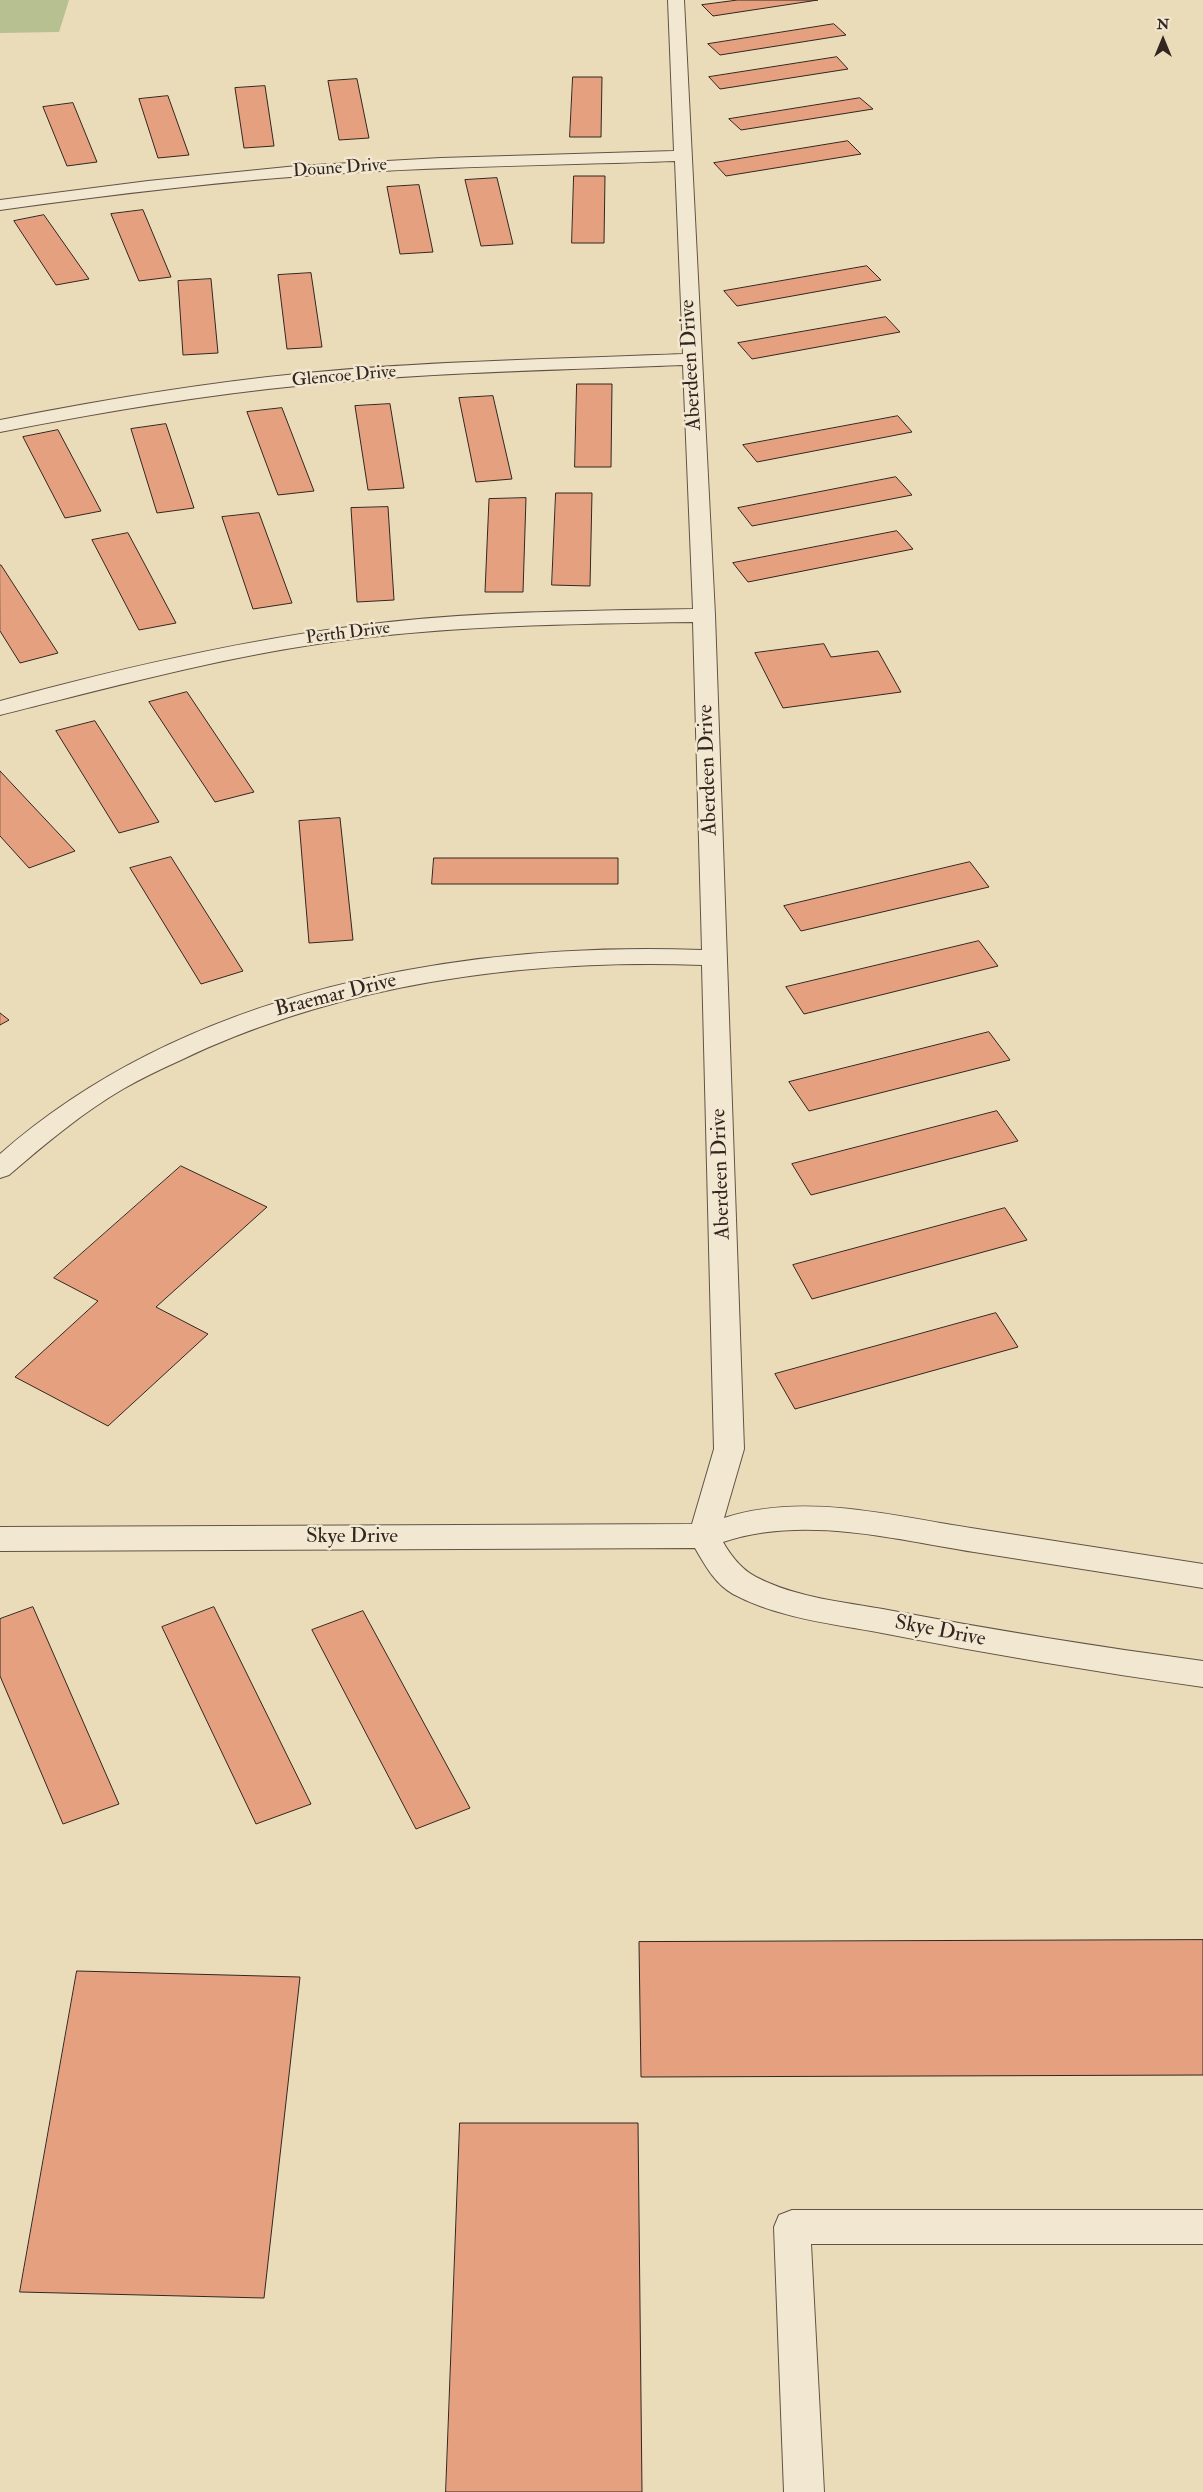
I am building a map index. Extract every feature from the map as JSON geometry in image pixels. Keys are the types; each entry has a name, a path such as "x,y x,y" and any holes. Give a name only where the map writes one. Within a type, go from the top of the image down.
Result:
{"street":[{"name":"Aberdeen Drive","path":"676,0 704,616 716,958 729,1449 704,1536"},
{"name":"Doune Drive","path":"0,205 105,191 298,171 398,165 682,156"},
{"name":"Glencoe Drive","path":"0,426 136,401 238,387 341,376 463,368 691,360"},
{"name":"Perth Drive","path":"0,708 100,679 184,660 352,632 522,618 704,616"},
{"name":"Braemar Drive","path":"0,1169 37,1136 107,1087 189,1044 230,1026 274,1011 366,986 459,968 602,956 716,958"},
{"name":"Skye Drive","path":"0,1539 704,1536 747,1522 786,1518 851,1521 1203,1576"},
{"name":"Skye Drive","path":"704,1536 720,1564 742,1584 777,1599 989,1641 1106,1661 1203,1674"},
{"path":"804,2492 792,2227 1203,2227"}],"green space":[{"path":"0,0 69,0 59,32 0,33"}],"building":[{"path":"738,0 818,0 713,16 702,5"},
{"path":"834,24 846,35 720,55 708,44"},
{"path":"837,57 848,69 720,89 709,77"},
{"path":"573,77 602,77 601,137 570,137"},
{"path":"357,79 369,138 339,140 328,81"},
{"path":"265,86 274,146 244,148 235,88"},
{"path":"168,96 189,155 158,158 139,99"},
{"path":"860,98 873,109 741,130 729,119"},
{"path":"73,103 97,162 67,166 43,107"},
{"path":"848,141 861,154 726,176 714,163"},
{"path":"574,176 605,176 604,243 572,243"},
{"path":"497,178 513,244 481,246 465,180"},
{"path":"419,185 433,252 400,254 387,187"},
{"path":"143,210 171,277 139,281 111,214"},
{"path":"44,215 89,279 56,285 14,221"},
{"path":"867,266 881,280 737,306 724,291"},
{"path":"311,273 322,347 287,349 278,275"},
{"path":"211,279 218,353 183,355 178,281"},
{"path":"886,317 900,332 752,359 738,343"},
{"path":"577,384 612,384 611,467 575,467"},
{"path":"493,396 512,479 476,482 459,398"},
{"path":"390,404 404,488 368,490 355,406"},
{"path":"282,408 314,491 278,495 247,412"},
{"path":"898,416 912,432 757,462 743,445"},
{"path":"166,424 194,508 157,513 131,429"},
{"path":"58,430 101,511 65,518 23,437"},
{"path":"896,477 912,495 752,526 738,508"},
{"path":"556,493 592,493 590,586 552,585"},
{"path":"526,498 523,592 485,592 489,499"},
{"path":"388,507 394,600 357,602 351,508"},
{"path":"259,513 292,603 253,609 222,517"},
{"path":"897,531 913,549 748,582 733,563"},
{"path":"128,533 176,623 139,630 92,540"},
{"path":"0,565 58,653 20,663 0,631"},
{"path":"824,644 831,657 878,651 901,692 783,708 755,653"},
{"path":"187,692 254,792 215,802 149,702"},
{"path":"95,721 159,822 119,833 56,731"},
{"path":"0,771 75,851 29,868 0,836"},
{"path":"340,818 353,940 309,943 299,821"},
{"path":"171,857 243,971 201,984 130,868"},
{"path":"434,858 618,858 618,884 432,884"},
{"path":"970,862 989,887 801,931 784,906"},
{"path":"979,941 998,966 804,1014 786,987"},
{"path":"0,1013 9,1020 0,1025"},
{"path":"989,1032 1010,1060 809,1111 789,1082"},
{"path":"997,1111 1018,1141 811,1195 792,1164"},
{"path":"181,1166 267,1207 156,1307 208,1334 108,1426 15,1377 98,1301 54,1278"},
{"path":"1005,1208 1027,1240 812,1299 793,1265"},
{"path":"996,1313 1018,1347 795,1409 775,1374"},
{"path":"33,1607 119,1804 63,1824 0,1676 0,1619"},
{"path":"214,1607 311,1804 256,1824 162,1627"},
{"path":"363,1611 470,1808 416,1829 312,1630"},
{"path":"1203,1940 1203,2075 641,2077 639,1942"},
{"path":"77,1971 300,1977 264,2298 20,2292"},
{"path":"460,2123 638,2123 642,2492 446,2492"}]}
